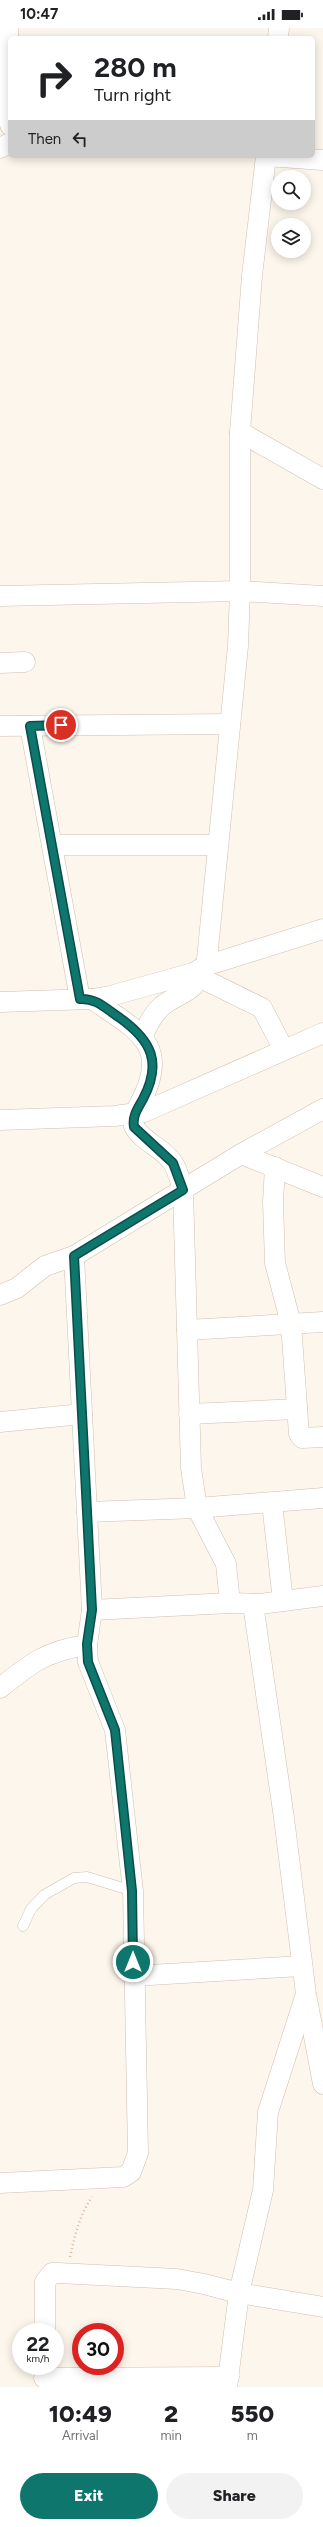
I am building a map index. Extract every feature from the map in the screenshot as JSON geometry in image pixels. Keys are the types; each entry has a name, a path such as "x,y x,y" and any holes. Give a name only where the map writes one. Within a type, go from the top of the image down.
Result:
{"street":[{"path":"142,1038 148,1023 155,1013 164,1005 192,988 204,970 207,959 206,952 238,646 240,591 240,432 252,276 266,158"},
{"path":"294,158 323,160"},
{"path":"240,432 323,479"},
{"path":"0,596 240,591 323,596"},
{"path":"0,663 25,662"},
{"path":"0,726 230,724"},
{"path":"30,726 52,845 86,999 124,1021 150,1048 154,1060 147,1090 134,1114 134,1127 173,1163 183,1190 191,1468 197,1508 226,1564 230,1603"},
{"path":"52,845 218,845"},
{"path":"0,1002 86,999 178,978 204,970 215,963 323,929"},
{"path":"204,970 262,1008 284,1050"},
{"path":"0,1120 134,1114 159,1107 323,1032"},
{"path":"0,1295 17,1288 45,1266 74,1256 242,1154 323,1108"},
{"path":"242,1154 323,1187"},
{"path":"275,1167 273,1202 275,1263 291,1324 300,1436 323,1437"},
{"path":"0,2183 106,2179 122,2177 131,2172 136,2163 138,2153 132,1891 115,1730 91,1674 87,1644 92,1610 74,1256"},
{"path":"187,1330 323,1322"},
{"path":"189,1414 297,1409"},
{"path":"0,1422 82,1414"},
{"path":"87,1512 197,1508 323,1498"},
{"path":"272,1503 283,1601"},
{"path":"92,1610 230,1603 253,1604 323,1596"},
{"path":"253,1604 306,1994 323,2084"},
{"path":"0,1688 37,1659 60,1649 87,1644"},
{"path":"133,1976 302,1966"},
{"path":"44,2377 228,2382 239,2293 263,2190 268,2112 306,1994"},
{"path":"44,2323 45,2282 52,2273 177,2280 204,2284 239,2293 323,2307"}],"lane":[{"path":"23,1926 31,1908 44,1896 74,1878 86,1877 132,1891"}],"path":[{"path":"66,2273 76,2226 84,2209 106,2179"}],"route":[{"path":"61,725 30,726 80,999 92,999 124,1021 147,1043 152,1052 154,1060 153,1068 147,1090 134,1114 133,1123 138,1132 173,1163 177,1170 183,1190 74,1256 92,1610 88,1630 88,1662 94,1683 112,1718 115,1730 132,1891 133,1962"}]}
